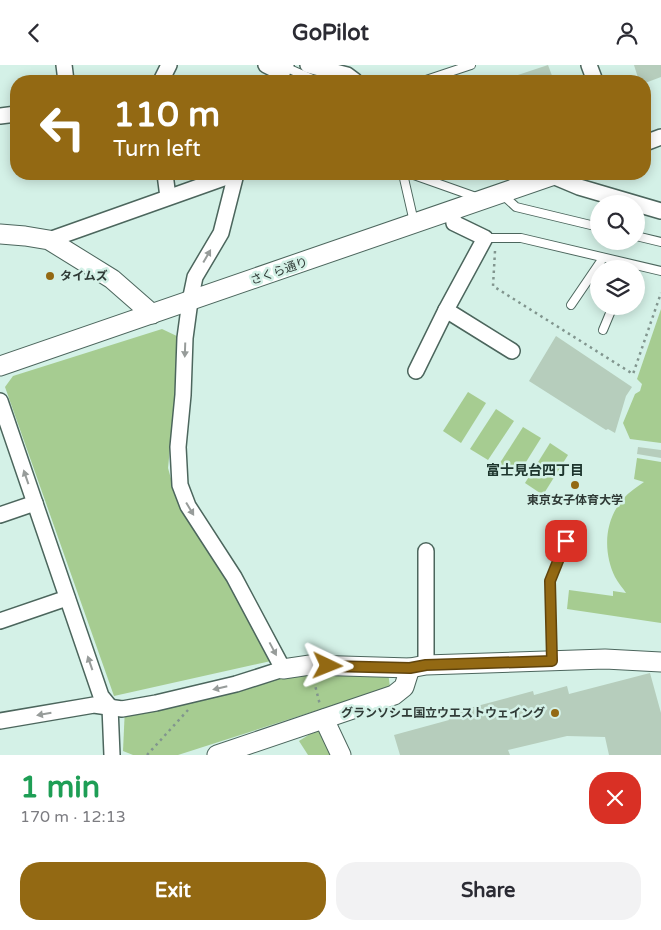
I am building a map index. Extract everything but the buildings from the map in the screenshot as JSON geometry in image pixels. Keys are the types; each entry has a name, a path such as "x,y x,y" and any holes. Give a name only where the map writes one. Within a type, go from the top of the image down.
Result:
{"street":[{"path":"266,65 283,72"},
{"path":"308,65 347,75"},
{"path":"166,180 168,197"},
{"path":"49,240 218,180"},
{"path":"234,180 221,233 195,277 190,301 185,338 183,395 178,447 180,485 188,506 234,577 283,669"},
{"name":"さくら通り","path":"0,366 415,224 536,180"},
{"path":"564,180 579,187 661,211"},
{"path":"416,371 446,310 490,237 454,223 452,211"},
{"path":"0,234 49,240 112,279 152,314"},
{"path":"446,310 512,351"},
{"path":"0,401 101,697 110,707 112,755"},
{"path":"0,515 35,503"},
{"path":"217,755 394,695 404,687 418,666 426,551"},
{"path":"0,621 67,598"},
{"path":"0,721 94,705 122,709 156,703 236,684 283,669 310,665 418,666 605,659 661,662"},
{"path":"324,719 342,755"}],"lane":[{"path":"442,75 471,65"},
{"path":"404,180 415,224"},
{"path":"427,180 483,200"},
{"path":"501,193 516,207 590,225"},
{"path":"490,237 521,238 610,260"},
{"path":"645,238 661,242"},
{"path":"571,305 603,258"},
{"path":"645,268 661,271"},
{"path":"603,330 609,315"},
{"path":"552,661 550,581 566,541"}],"path":[{"path":"490,237 492,286 633,374 661,293"},
{"path":"310,665 324,719"},
{"path":"147,755 194,704"}],"green space":[{"path":"661,309 661,443 630,439 623,423 635,394 640,391 642,384 637,379"},
{"path":"162,329 181,338 168,468 176,497 203,539 271,661 114,696 5,387 13,376"},
{"path":"468,392 486,403 461,443 443,431"},
{"path":"496,409 514,421 488,460 470,449"},
{"path":"523,427 541,438 516,478 498,466"},
{"path":"550,443 568,455 543,495 525,483"},
{"path":"637,458 661,462 661,623 567,609 569,590 613,596 613,591 626,593 616,579 611,567 607,537 612,517 623,499 644,482 634,479"},
{"path":"388,672 390,687 178,755 133,755 123,751 125,707 264,676"},
{"path":"326,724 342,755 308,755 299,741"}],"place":[{"name":"タイムズ","path":"50,276"},
{"name":"東京女子体育大学","path":"575,485"},
{"name":"グランソシエ国立ウエストウェイング","path":"555,713"}],"district":[{"name":"富士見台四丁目","path":"535,470"}],"route":[{"path":"328,666 410,668 426,665 552,661 550,581 566,541"}]}
